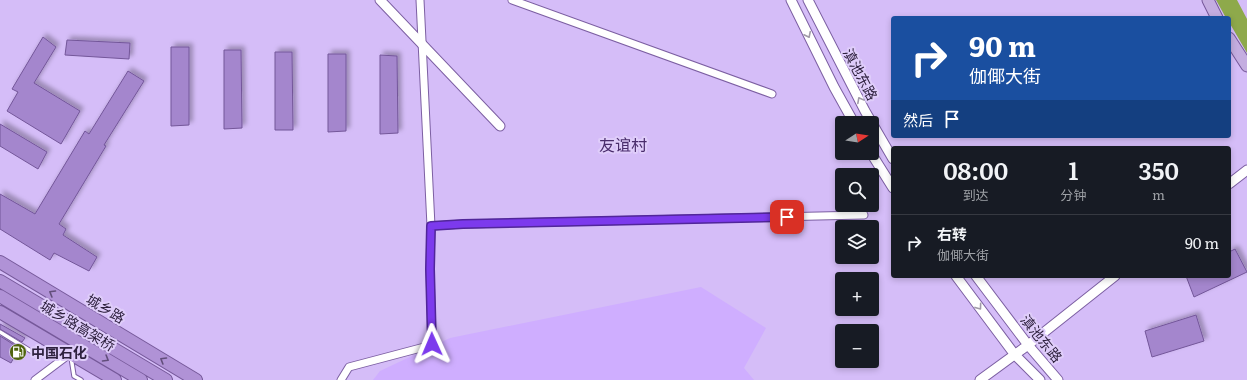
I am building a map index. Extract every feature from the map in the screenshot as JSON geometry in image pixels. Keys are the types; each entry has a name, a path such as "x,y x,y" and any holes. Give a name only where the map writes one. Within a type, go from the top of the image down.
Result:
{"highway":[{"name":"城乡路","path":"0,262 196,380"},
{"name":"城乡路高架桥","path":"0,281 166,380"},
{"name":"城乡路高架桥","path":"0,296 141,380"},
{"path":"0,312 115,380"}],"main road":[{"path":"1208,0 1217,16"},
{"path":"1231,41 1247,66"}],"street":[{"path":"380,0 500,126"},
{"path":"341,380 349,367 432,344 430,269 431,226 420,0"},
{"path":"512,0 772,94"},
{"path":"791,0 834,88 850,116"},
{"name":"滇池东路","path":"808,0 865,111 891,156"},
{"path":"875,160 891,185"},
{"path":"1231,182 1247,170"},
{"path":"431,226 864,215"},
{"name":"滇池东路","path":"957,278 1015,355 1040,380"},
{"name":"滇池东路","path":"978,278 1028,345 1058,380"},
{"path":"980,380 1028,345 1112,278"},
{"path":"35,380 71,353"}],"lane":[{"path":"0,332 34,353 71,353 74,376 81,380"}],"shaded area":[{"path":"701,287 766,328 744,368 754,380 373,380 380,371 450,338"}],"green space":[{"path":"1216,0 1237,0 1247,19 1247,53 1231,25 1231,16 1225,16"}],"building":[{"path":"43,37 56,47 34,83 80,111 61,144 7,111 18,92 12,89"},
{"path":"67,40 130,43 129,59 65,55"},
{"path":"171,47 189,47 189,125 171,126"},
{"path":"224,50 241,50 242,128 224,129"},
{"path":"275,52 292,52 293,130 275,130"},
{"path":"328,54 346,54 346,131 328,132"},
{"path":"380,55 397,56 398,133 380,134"},
{"path":"128,71 144,81 104,145 106,146 59,224 66,229 63,235 97,257 89,271 54,253 50,260 0,229 0,194 35,214 85,131 89,134"},
{"path":"0,124 47,152 38,169 0,146"},
{"path":"1235,249 1247,272 1194,297 1187,278 1231,278 1231,251"},
{"path":"1196,315 1204,341 1152,357 1145,331"},
{"path":"0,324 25,338 22,342 0,329"},
{"path":"0,336 19,348 11,363 0,357"}],"place":[{"name":"中国石化","path":"18,352"}],"district":[{"name":"友谊村","path":"623,144"}],"route":[{"path":"432,344 430,269 431,226 787,217"}]}
